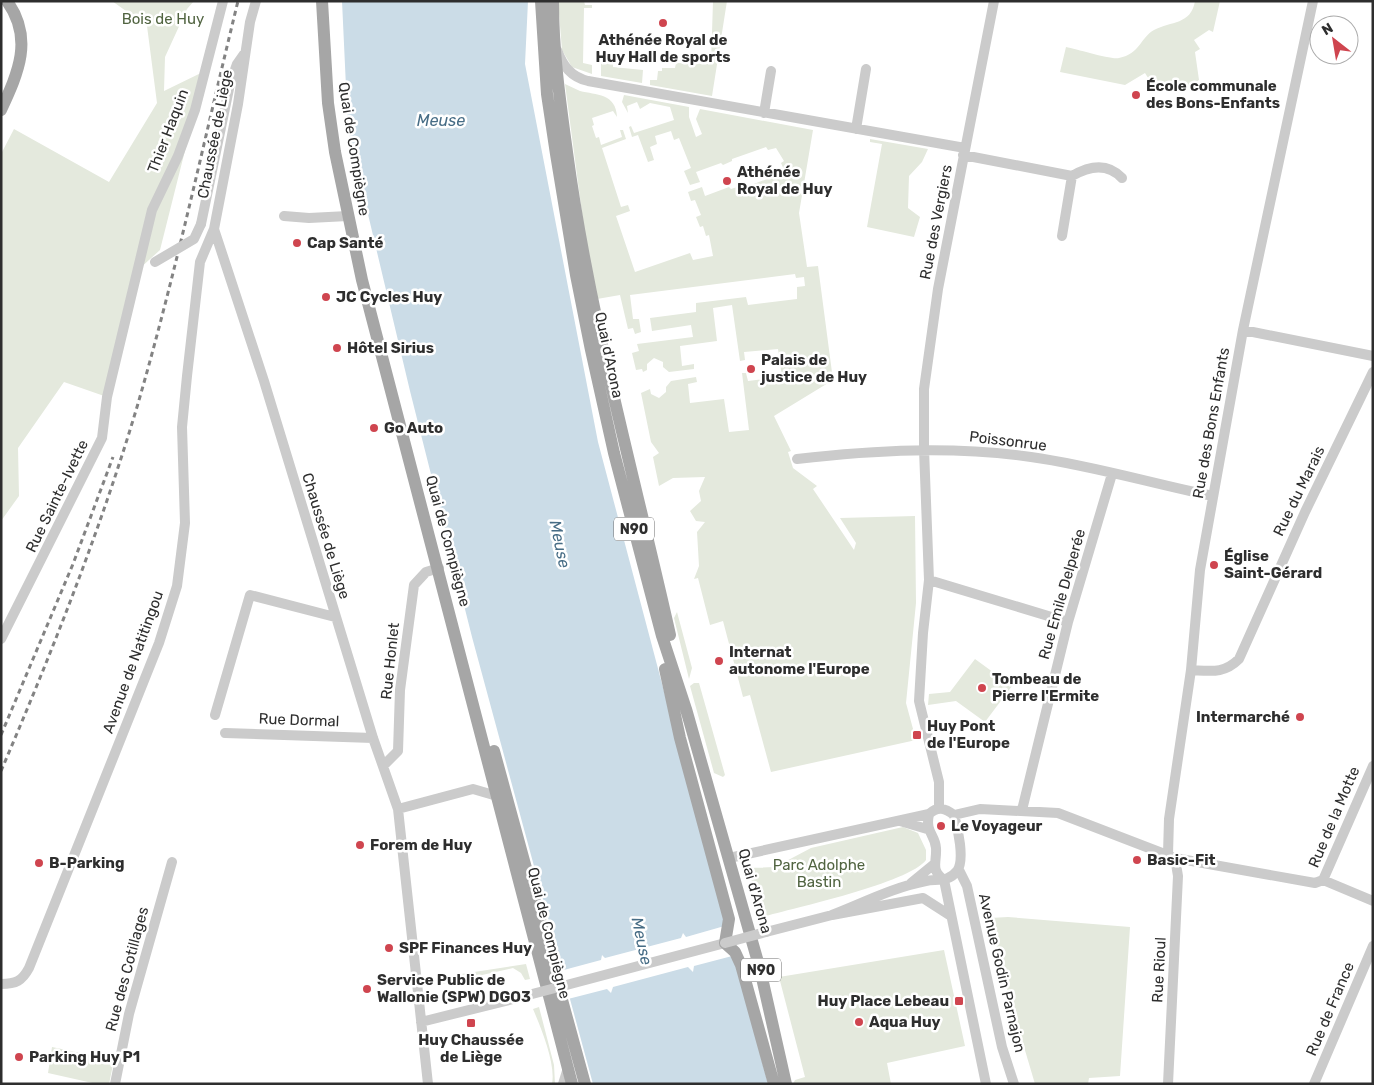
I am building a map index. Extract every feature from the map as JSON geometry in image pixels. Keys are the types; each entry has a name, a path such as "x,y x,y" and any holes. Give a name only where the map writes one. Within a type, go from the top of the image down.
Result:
{"main road":[{"path":"1,110 18,74 22,46 16,15 7,1"},
{"name":"Quai de Compiègne","path":"322,1 328,103 348,216 362,280 439,568 572,1084"},
{"name":"Quai d'Arona","path":"541,1 547,94 576,275 614,453 662,636 686,709 760,969 786,1084"},
{"name":"Quai d'Arona","path":"552,1 553,40 574,202 586,273 601,346 686,709"},
{"path":"662,636 662,656 680,738 729,919 725,943 735,952 741,965 774,1084"},
{"path":"482,733 492,743 516,824 551,959 566,1008 584,1084"}],"street":[{"name":"Thier Haquin","path":"138,270 152,210 178,156 195,110 223,1"},
{"name":"Chaussée de Liège","path":"256,1 214,229 264,381 373,738 398,808 428,1084"},
{"name":"Rue des Vergiers","path":"939,808 939,782 919,701 923,633 929,580 924,449 927,360 964,152 994,1"},
{"name":"Rue des Bons Enfants","path":"1172,856 1170,810 1191,670 1200,570 1243,330 1313,1"},
{"path":"553,40 562,62 578,78 856,129 1072,176 1095,166 1114,170 1122,178"},
{"path":"138,270 194,239 201,224 230,84 236,64 246,51"},
{"path":"856,129 866,69"},
{"path":"764,113 771,71"},
{"path":"1062,236 1072,176"},
{"path":"284,216 309,218 348,216"},
{"name":"Avenue de Natitingou","path":"1,984 12,984 22,980 29,968 84,834 169,615 184,542 182,427 197,287 200,262 214,229"},
{"name":"Rue Sainte-Ivette","path":"1,639 102,438 107,397 138,270"},
{"path":"1243,330 1373,356"},
{"name":"Rue du Marais","path":"1191,670 1215,671 1230,668 1239,659 1305,512 1373,372"},
{"name":"Poissonrue","path":"797,459 863,451 924,449 1032,457 1213,496"},
{"name":"Rue Emile Delperée","path":"1022,810 1068,622 1112,474"},
{"name":"Rue Honlet","path":"383,766 398,751 400,690 414,585 426,572 439,568"},
{"path":"929,580 1068,622"},
{"path":"215,715 250,595 335,617"},
{"name":"Rue Dormal","path":"225,733 373,738"},
{"name":"Rue de la Motte","path":"1324,880 1373,766"},
{"path":"398,808 473,789 497,796"},
{"path":"729,858 928,814 939,808 947,810 954,816 980,809 1022,810 1058,813 1172,856 1315,883 1324,880 1373,901"},
{"path":"928,814 927,829 936,849 933,865 938,876 944,880 986,1084"},
{"name":"Avenue Godin Parnajon","path":"954,816 961,861 959,870 967,886 1002,1047 1014,1084"},
{"path":"897,821 927,829"},
{"name":"Rue Rioul","path":"1168,1084 1178,876 1172,856"},
{"name":"Rue des Cotillages","path":"115,1084 129,1014 172,862"},
{"path":"909,885 933,865"},
{"path":"832,915 909,885 944,880 953,876 959,870"},
{"path":"421,1022 832,915 923,898 951,916"},
{"name":"Rue de France","path":"1314,1084 1373,946"},
{"path":"563,1084 568,1068"}],"green space":[{"name":"Bois de Huy","path":"112,1 194,1 187,9 165,57 164,91 205,71 160,250 138,270 107,397 64,382 18,448 19,496 1,521 1,154 14,129 109,182 157,103 147,26"},
{"path":"558,1 584,1 585,5 592,5 592,8 584,8 583,63 592,65 592,74 572,67 562,50"},
{"path":"713,1 727,1 712,96 650,85 650,80 657,80 658,71 662,71 662,68 675,68 676,63 711,64"},
{"path":"1195,1 1220,1 1213,32 1209,30 1194,40 1200,49 1195,52 1199,80 1179,93 1157,83 1154,78 1150,81 1145,73 1125,85 1060,72 1066,47 1115,58 1126,56 1136,49 1149,33 1185,18 1193,9"},
{"path":"603,52 613,52 613,67 643,70 642,83 601,76 601,55"},
{"path":"565,84 580,91 604,96 613,103 616,109 617,117 613,111 592,118 594,125 592,126 596,138 599,137 601,145 622,137 620,130 623,130 626,139 602,148 621,207 628,205 630,211 616,216 635,272 690,253 693,260 713,256 709,235 706,236 703,226 700,227 696,217 701,215 695,200 691,201 688,192 702,187 705,196 729,187 731,189 740,186 741,189 785,172 781,163 784,161 776,148 768,150 766,147 732,159 732,161 723,165 721,163 696,172 700,182 690,185 684,171 691,168 679,138 674,140 671,131 655,136 657,144 650,147 654,160 648,162 638,135 632,137 629,127 631,126 634,133 674,120 670,107 650,103 640,109 637,102 627,106 628,113 622,102 624,95 689,107 689,117 696,137 702,134 696,119 700,109 813,130 799,213 807,267 818,266 833,380 774,416 791,451 788,452 793,468 817,486 813,489 854,550 856,543 840,518 915,516 916,603 906,703 916,740 771,772 750,695 743,697 723,621 710,625 698,578 694,579 699,566 697,532 705,522 696,521 690,511 701,501 699,491 705,477 673,478 659,486 653,457 659,453 651,442 641,393 650,389 651,394 659,398 666,392 666,387 671,381 696,377 697,382 688,384 690,403 724,399 729,432 749,430 742,373 746,373 748,381 782,377 778,349 744,352 745,360 740,361 732,305 713,308 717,341 680,346 682,366 694,364 694,369 669,372 663,367 663,362 654,358 647,364 647,370 643,372 642,369 636,370 632,353 639,351 637,344 693,337 691,325 652,331 650,318 696,312 696,303 746,297 748,305 797,299 797,287 805,286 804,277 796,278 795,274 630,295 633,319 639,319 641,332 635,334 633,328 628,329 620,295 597,299 592,289"},
{"path":"870,139 928,149 922,162 909,176 908,208 920,217 914,237 867,227 882,144 870,142"},
{"path":"677,612 692,668 689,679 674,618"},
{"path":"975,659 1012,686 985,722 956,701 928,705 929,694 950,692"},
{"path":"694,683 699,683 725,775 723,777 714,773 690,686"},
{"name":"Parc Adolphe Bastin","path":"903,827 918,833 926,850 926,860 915,869 875,886 850,894 762,917 748,868 775,867 811,848"},
{"path":"1008,917 1130,927 1120,1076 1089,1078 1088,1084 1035,1084 1008,993 990,918"},
{"path":"944,950 965,1046 887,1063 891,1084 793,1084 795,1080 805,1077 779,977"},
{"path":"526,964 530,979 525,980 521,973 513,968 442,984 435,978"},
{"path":"539,1007 554,1065 555,1084 552,1084 553,1076 550,1056 533,1009"},
{"path":"52,1047 114,1060 109,1084 97,1084 48,1073"}],"water":[{"name":"Meuse","path":"342,1 528,1 525,64 598,442 768,1084 593,1084 472,637 410,391 348,130"}],"pier":[{"path":"728,925 736,955 694,966 693,972 688,967 613,987 611,993 607,989 568,999 560,971 601,960 602,955 605,958 681,938 683,933 686,937"}],"railway":[{"path":"1,771 74,591 123,453 151,357 177,255 238,1"},
{"path":"1,735 73,564 113,457"}],"place":[{"name":"Athénée Royal de Huy Hall de sports","path":"663,23"},
{"name":"École communale des Bons-Enfants","path":"1136,95"},
{"name":"Athénée Royal de Huy","path":"727,181"},
{"name":"Cap Santé","path":"297,243"},
{"name":"JC Cycles Huy","path":"326,297"},
{"name":"Hôtel Sirius","path":"337,348"},
{"name":"Palais de justice de Huy","path":"751,369"},
{"name":"Go Auto","path":"374,428"},
{"name":"Église Saint-Gérard","path":"1214,565"},
{"name":"Internat autonome l'Europe","path":"719,661"},
{"name":"Tombeau de Pierre l'Ermite","path":"982,688"},
{"name":"Intermarché","path":"1300,717"},
{"name":"Huy Pont de l'Europe","path":"917,735"},
{"name":"Le Voyageur","path":"941,826"},
{"name":"Forem de Huy","path":"360,845"},
{"name":"Basic-Fit","path":"1137,860"},
{"name":"B-Parking","path":"39,863"},
{"name":"SPF Finances Huy","path":"389,948"},
{"name":"Service Public de Wallonie (SPW) DGO3","path":"367,989"},
{"name":"Huy Place Lebeau","path":"959,1001"},
{"name":"Aqua Huy","path":"859,1022"},
{"name":"Huy Chaussée de Liège","path":"471,1023"},
{"name":"Parking Huy P1","path":"19,1057"}]}
